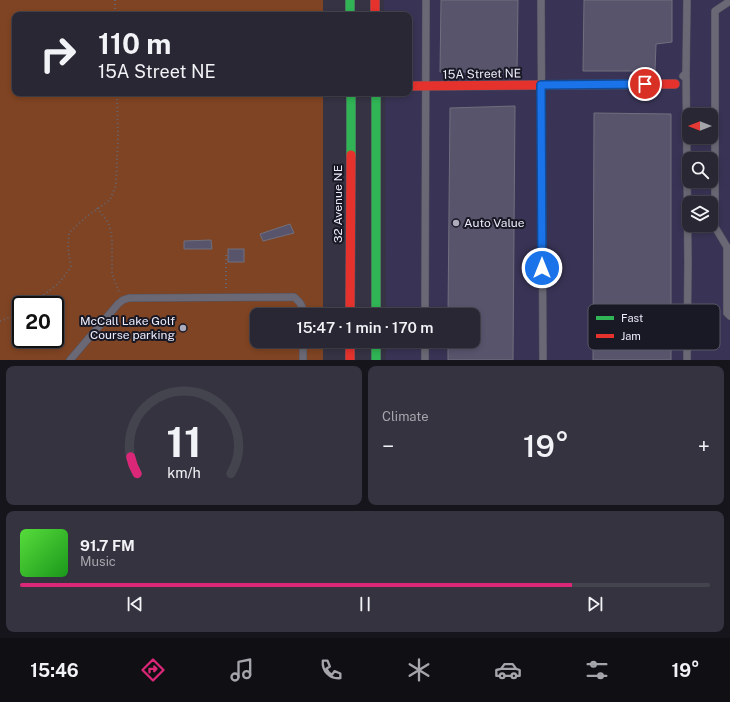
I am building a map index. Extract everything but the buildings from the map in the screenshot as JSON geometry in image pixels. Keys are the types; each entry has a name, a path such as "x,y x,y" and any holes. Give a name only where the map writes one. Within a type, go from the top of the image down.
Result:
{"main road":[{"path":"350,0 350,12"},
{"path":"375,0 376,12"},
{"name":"15A Street NE","path":"412,86 675,84"},
{"name":"32 Avenue NE","path":"350,308 351,96"},
{"path":"376,96 376,308"},
{"path":"350,348 350,360"},
{"path":"376,348 376,360"}],"lane":[{"path":"425,308 426,0"},
{"path":"541,0 543,360"},
{"path":"687,0 688,304"},
{"path":"730,1 715,11 715,227 727,247 727,313 730,316"},
{"path":"675,84 686,73"},
{"path":"70,360 123,300 134,298 294,297 300,302 303,308"},
{"path":"303,348 303,360"},
{"path":"425,348 425,360"},
{"path":"687,350 687,360"}],"path":[{"path":"115,0 115,12"},
{"path":"43,296 59,282 70,267 68,248 69,233 87,216 110,200 116,185 118,137 117,96"},
{"path":"97,208 108,222 110,229 112,238 112,274 123,300"},
{"path":"226,254 226,282"},
{"path":"0,321 12,316"}],"shaded area":[{"path":"0,0 323,0 323,12 12,12 12,96 323,96 323,308 250,308 250,348 323,348 323,360 0,360"},
{"path":"384,0 730,0 730,360 386,360 386,348 480,348 480,308 386,308 385,96 412,96 412,12 384,12"}],"traffic: fast":[{"path":"350,0 350,12"},
{"path":"351,96 351,155"},
{"path":"376,96 376,308"},
{"path":"376,348 376,360"}],"traffic: jam":[{"path":"375,0 375,12"},
{"path":"412,86 675,84"},
{"path":"350,308 351,155"},
{"path":"350,348 350,360"}],"place":[{"name":"Auto Value","path":"456,223"},
{"name":"McCall Lake Golf Course parking","path":"183,328"}],"route":[{"path":"542,268 541,85 645,84"}]}
